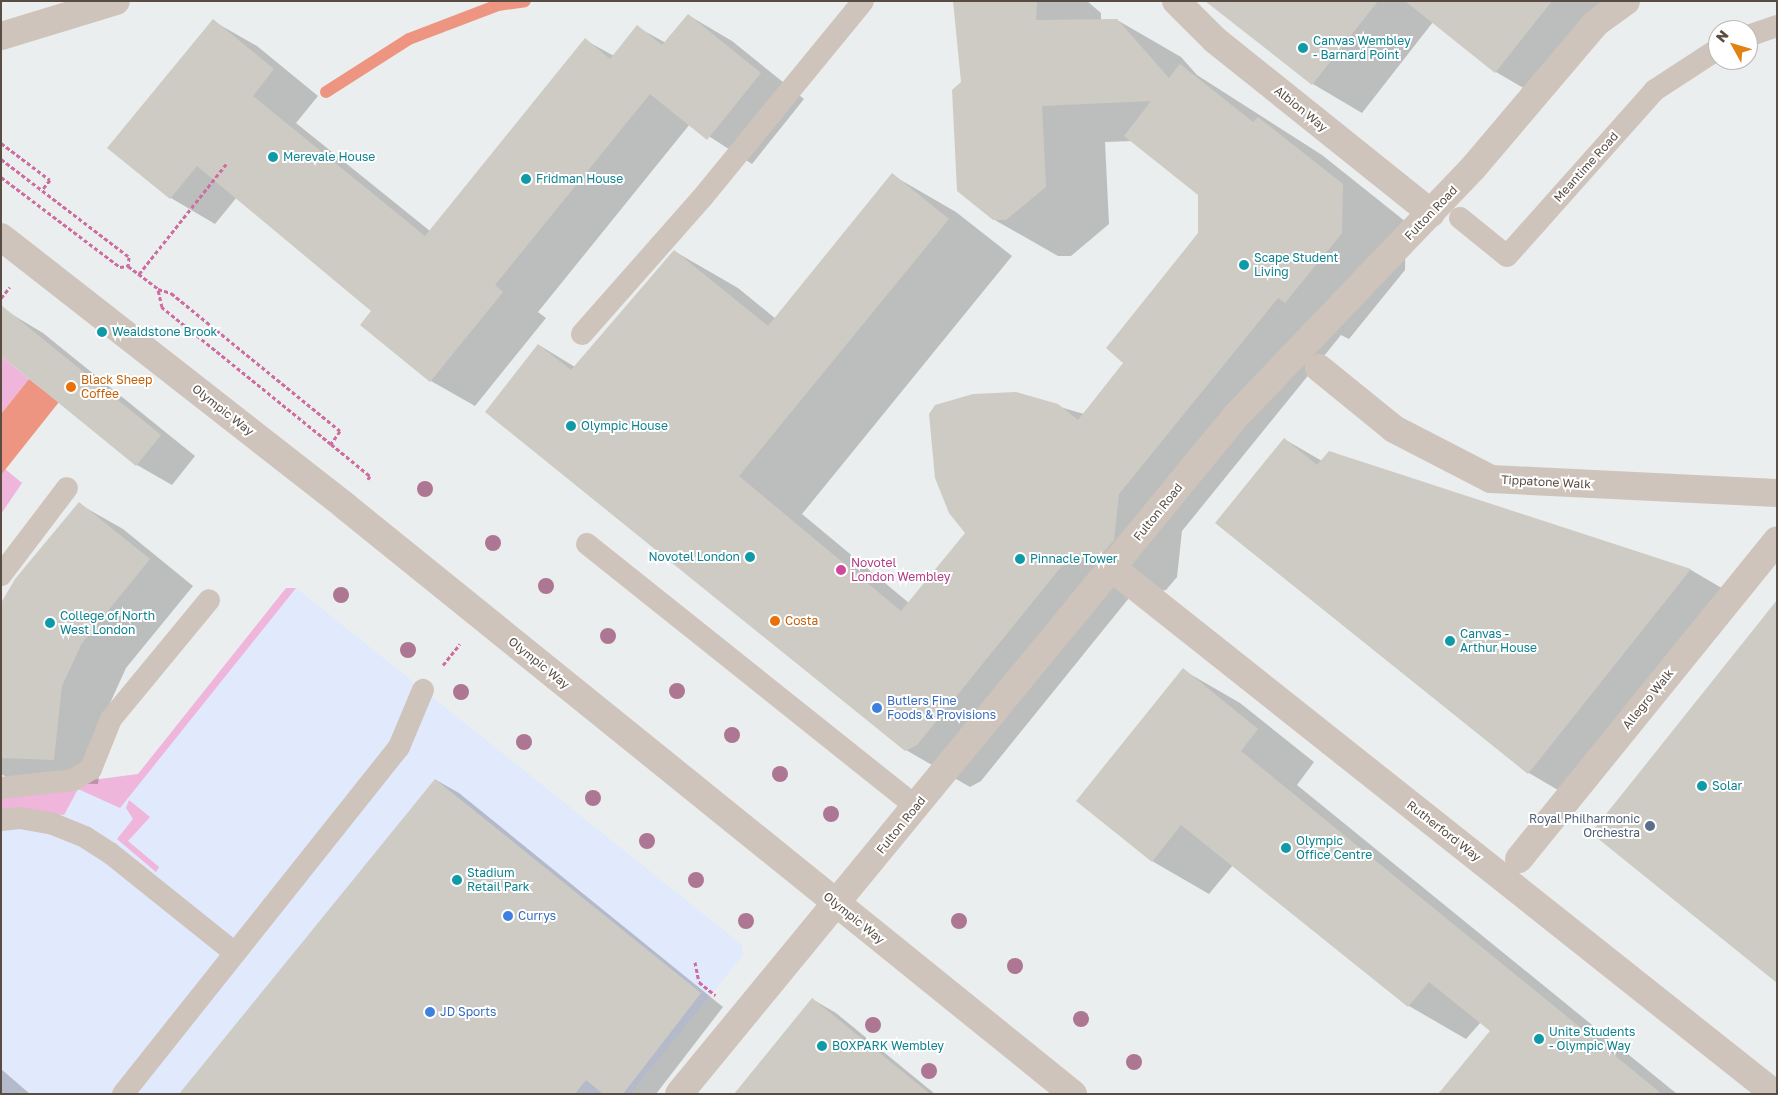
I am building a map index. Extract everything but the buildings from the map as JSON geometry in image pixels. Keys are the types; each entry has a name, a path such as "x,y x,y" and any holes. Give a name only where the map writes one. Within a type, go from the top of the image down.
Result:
{"street":[{"path":"1,36 116,1"},
{"name":"Albion Way","path":"1176,1 1215,40 1431,213"},
{"name":"Fulton Road","path":"679,1094 837,904 1235,417 1431,213 1596,23 1626,1"},
{"name":"Olympic Way","path":"1,237 482,617 1073,1094"},
{"name":"Tippatone Walk","path":"1320,368 1394,429 1491,480 1777,493"},
{"name":"Allegro Walk","path":"1519,859 1777,540"},
{"name":"Rutherford Way","path":"1112,568 1775,1094"}],"lane":[{"path":"582,334 702,198 863,1"},
{"path":"1758,33 1777,26"},
{"name":"Meantime Road","path":"1460,218 1507,256 1654,90 1708,55"},
{"path":"1,575 67,488"},
{"path":"588,544 916,807"},
{"path":"1,788 73,780 91,768 111,719 209,600"},
{"path":"123,1094 398,747 423,690"},
{"path":"1,820 20,818 53,824 84,837 110,853 235,953"}],"path":[{"path":"1,143 50,180 42,190"},
{"path":"1,159 129,257 128,266"},
{"path":"138,274 227,163"},
{"path":"1,177 120,267 128,266 158,288 171,293 340,431 331,444"},
{"path":"158,288 162,306 362,470"},
{"path":"423,690 482,617"},
{"path":"695,962 700,982 713,992"}],"shaded area":[{"path":"1,356 29,379 1,414"},
{"path":"29,379 59,402 1,475 1,414"},
{"path":"5,469 22,483 1,514 1,475"},
{"name":"Stadium Retail Park","path":"286,588 296,588 742,945 743,955 630,1094 1,1094 1,792 138,774"},
{"path":"286,588 296,588 120,808 78,789 64,815 1,809 1,792 138,774"},
{"path":"129,800 150,817 128,841 159,867 156,872 117,839 133,819 126,808"}],"waterway":[{"name":"Wealdstone Brook","path":"326,92 409,39 498,5 525,1"}],"place":[{"name":"Canvas Wembley - Barnard Point","path":"1303,48"},
{"name":"Merevale House","path":"273,157"},
{"name":"Fridman House","path":"526,179"},
{"name":"Scape Student Living","path":"1244,265"},
{"name":"Wealdstone Brook","path":"102,332"},
{"name":"Black Sheep Coffee","path":"71,387"},
{"name":"Olympic House","path":"571,426"},
{"name":"Novotel London","path":"750,557"},
{"name":"Pinnacle Tower","path":"1020,559"},
{"name":"Novotel London Wembley","path":"841,570"},
{"name":"Costa","path":"775,621"},
{"name":"College of North West London","path":"50,623"},
{"name":"Canvas - Arthur House","path":"1450,641"},
{"name":"Butlers Fine Foods & Provisions","path":"877,708"},
{"name":"Solar","path":"1702,786"},
{"name":"Royal Philharmonic Orchestra","path":"1650,826"},
{"name":"Olympic Office Centre","path":"1286,848"},
{"name":"Stadium Retail Park","path":"457,880"},
{"name":"Currys","path":"508,916"},
{"name":"JD Sports","path":"430,1012"},
{"name":"Unite Students - Olympic Way","path":"1539,1039"},
{"name":"BOXPARK Wembley","path":"822,1046"}]}
